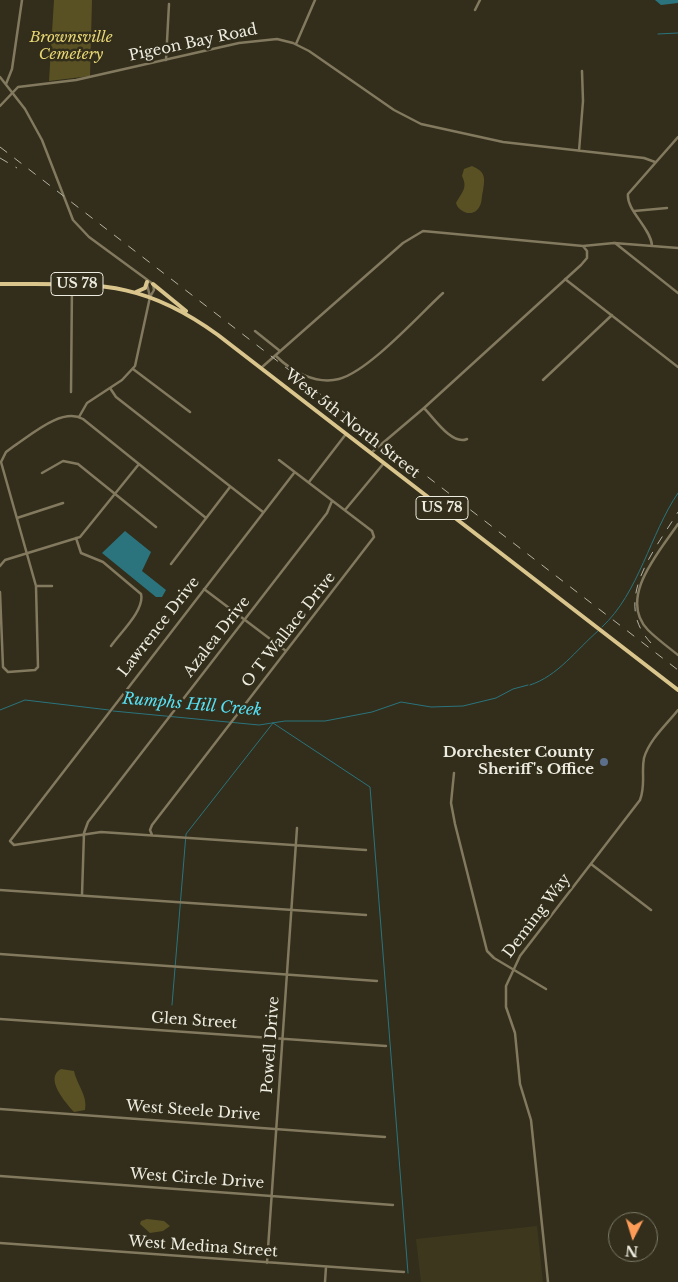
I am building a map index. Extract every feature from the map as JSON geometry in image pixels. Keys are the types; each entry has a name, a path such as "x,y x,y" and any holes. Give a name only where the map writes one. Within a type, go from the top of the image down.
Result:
{"main road":[{"path":"136,292 144,288 147,282"},
{"name":"West 5th North Street","path":"0,284 107,286 136,292 187,314 261,368 678,690"},
{"path":"153,284 184,308 187,314"}],"street":[{"path":"6,84 11,75 22,0"},
{"path":"296,44 315,0"},
{"path":"475,10 480,0"},
{"path":"166,60 169,4"},
{"name":"Pigeon Bay Road","path":"12,92 18,87 76,80 261,39 282,40 296,44 394,110 422,124 496,140 647,158 655,162"},
{"path":"579,150 583,101 582,71"},
{"path":"0,77 25,109 42,140 73,220 89,237 153,284 154,290 150,297 141,330 139,355 133,368 122,380 87,403 79,417"},
{"path":"0,106 12,92"},
{"path":"652,246 649,234 628,200 628,194 678,137"},
{"path":"634,210 667,208"},
{"path":"261,368 404,243 423,231 583,246 614,242 678,248"},
{"path":"614,242 678,293"},
{"path":"371,453 424,408 587,258 587,251 583,246"},
{"path":"140,275 147,282 150,297"},
{"path":"565,279 678,366"},
{"path":"71,392 72,284"},
{"path":"276,356 286,366 301,375 338,379 360,368 378,354 443,293"},
{"path":"544,380 612,316"},
{"path":"254,331 280,351"},
{"path":"133,368 190,412"},
{"path":"110,388 116,397 263,512"},
{"path":"424,408 452,436 460,440 467,439"},
{"path":"0,592 3,667 8,672 32,671 38,667 36,586 2,466 1,456 14,446 58,420 79,417 206,518"},
{"path":"309,482 346,434"},
{"path":"279,460 346,510 384,463"},
{"path":"42,473 63,461 73,462 156,527"},
{"path":"0,566 5,560 82,535 139,464"},
{"name":"Lawrence Drive","path":"84,834 11,844 10,839 294,473"},
{"path":"171,564 229,486"},
{"name":"Azalea Drive","path":"82,895 84,834 91,818 327,512 332,500"},
{"path":"17,518 63,503"},
{"name":"O T Wallace Drive","path":"152,836 150,830 152,825 370,543 373,533 346,510"},
{"path":"678,524 646,571 638,592 640,619 647,630 678,655"},
{"path":"76,538 81,553 103,562 141,594 142,600 139,608 111,646"},
{"path":"36,586 52,586"},
{"path":"203,588 286,650"},
{"name":"Deming Way","path":"548,1282 531,1120 520,1084 515,1033 505,1000 506,986 513,968 640,800 644,790 644,764 648,750 678,710"},
{"path":"454,773 451,802 487,951 494,958 546,989"},
{"name":"Powell Drive","path":"267,1263 288,974 296,828"},
{"path":"84,834 101,832 366,850"},
{"path":"591,864 651,910"},
{"path":"0,890 366,915"},
{"path":"0,954 377,980"},
{"name":"Glen Street","path":"0,1019 386,1046"},
{"name":"West Steele Drive","path":"0,1109 385,1136"},
{"name":"West Circle Drive","path":"0,1176 393,1205"},
{"name":"West Medina Street","path":"0,1244 404,1272"},
{"path":"325,1282 326,1267"}],"shaded area":[{"path":"537,1226 543,1282 421,1282 416,1239"}],"green space":[{"name":"Brownsville Cemetery","path":"54,0 92,0 90,76 49,81"},
{"path":"472,166 482,173 484,182 480,205 474,212 468,213 459,208 456,203 464,187 462,176 464,169"},
{"path":"61,1069 74,1071 84,1095 85,1110 74,1112 58,1090 55,1078 56,1073"},
{"path":"147,1219 164,1221 170,1226 163,1231 150,1233 140,1224 141,1221"}],"water":[{"path":"655,0 678,0 678,3 661,5"},
{"path":"125,531 151,552 142,571 166,590 162,597 156,597 102,553"}],"waterway":[{"path":"658,34 678,33"},
{"name":"Rumphs Hill Creek","path":"602,627 626,597 668,509 678,493"},
{"name":"Rumphs Hill Creek","path":"530,685 558,669 598,631"},
{"name":"Rumphs Hill Creek","path":"113,711 259,725 285,721 325,721 372,712 401,702 431,707 463,706 496,698 513,689 528,685"},
{"name":"Rumphs Hill Creek","path":"0,710 25,700 109,710"},
{"path":"273,723 370,787 408,1273"},
{"path":"172,1005 186,834 273,723"}],"railway":[{"path":"0,147 678,670"},
{"path":"0,158 17,168"},
{"path":"651,643 640,627 635,610 636,593 649,559 678,512"}],"place":[{"name":"Dorchester County Sheriff's Office","path":"604,762"}]}
